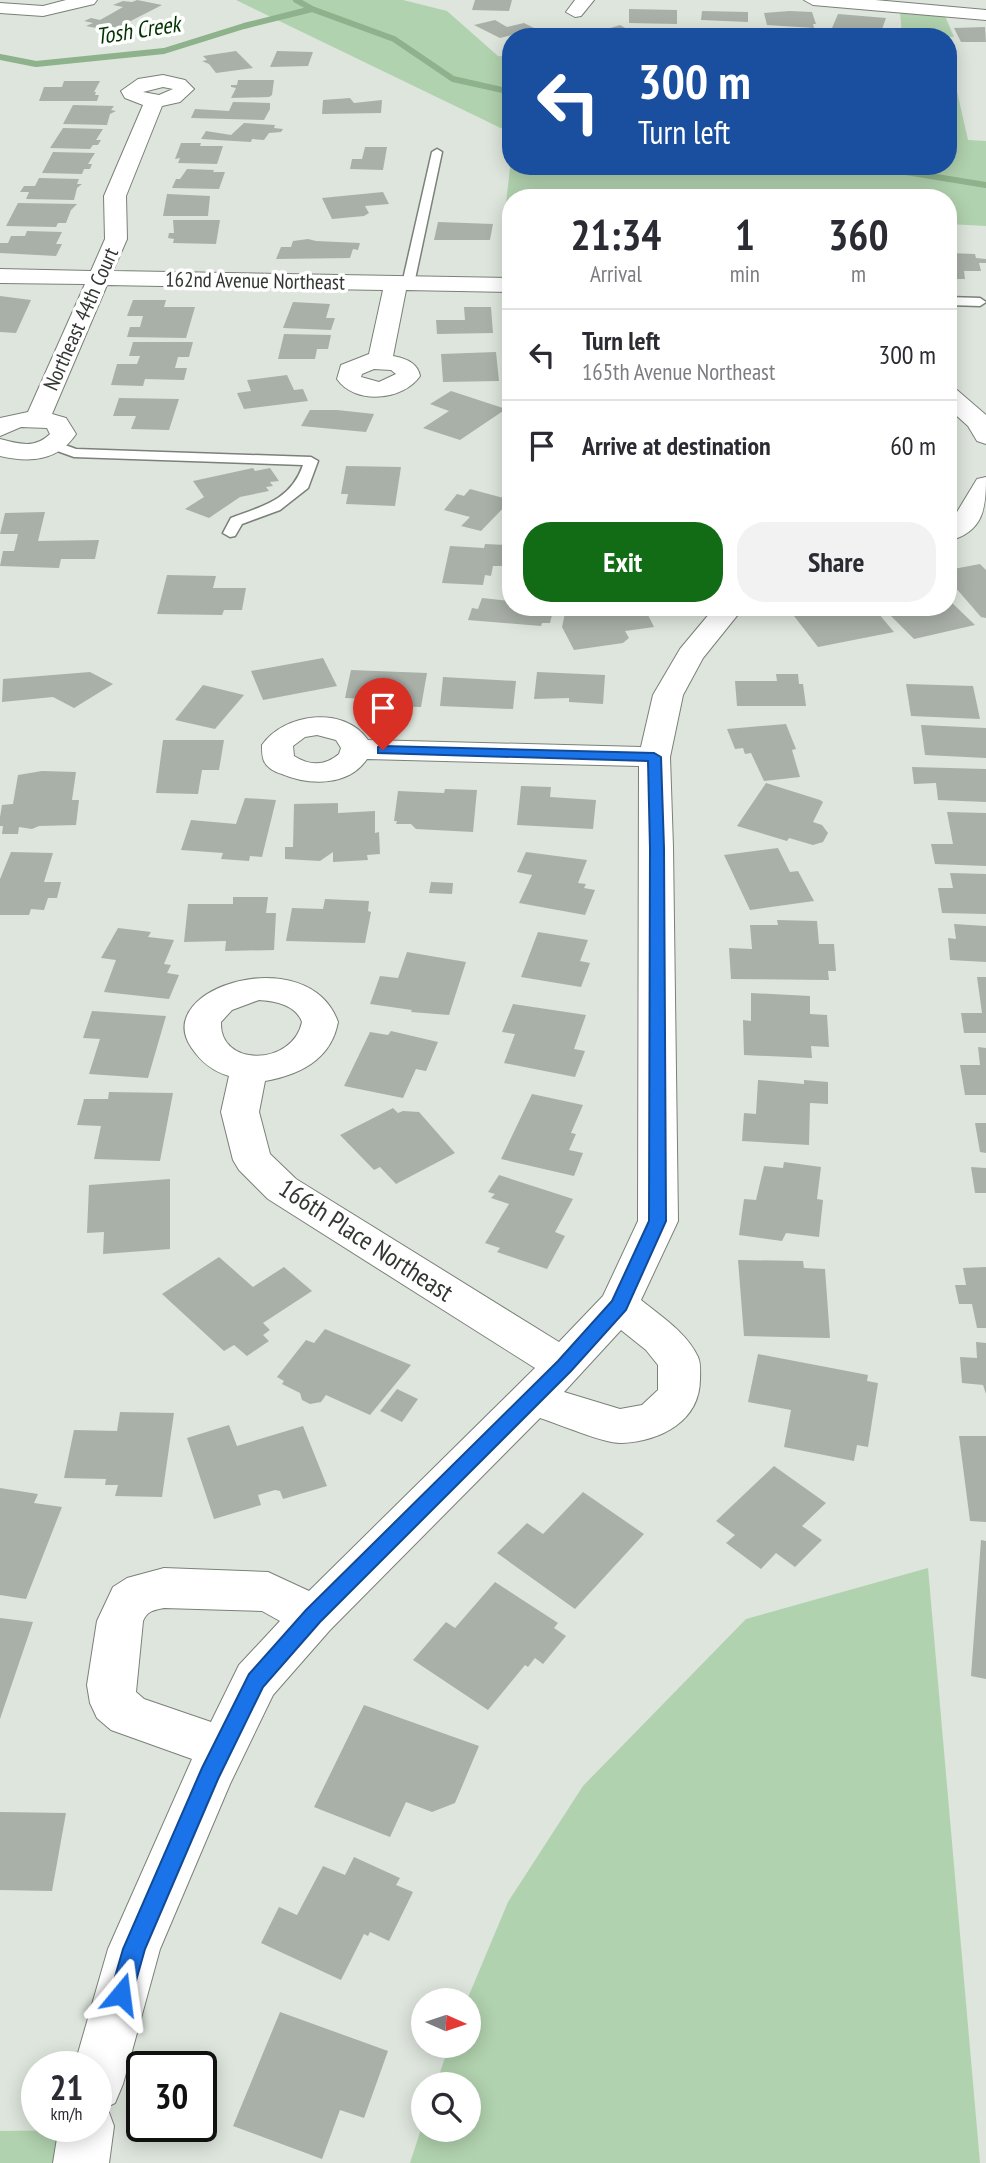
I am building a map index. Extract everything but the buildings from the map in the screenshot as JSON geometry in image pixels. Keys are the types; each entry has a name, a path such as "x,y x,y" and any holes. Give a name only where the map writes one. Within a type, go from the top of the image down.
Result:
{"street":[{"path":"0,8 43,11 88,0"},
{"path":"813,0 938,5 986,15"},
{"name":"Northeast 44th Court","path":"37,419 116,239 115,197 155,100"},
{"name":"162nd Avenue Northeast","path":"0,276 502,285"},
{"path":"380,361 402,283"},
{"path":"957,403 979,422 986,436"},
{"name":"Northeast 44th Court","path":"0,428 13,422 48,420 62,428 64,434 54,445"},
{"path":"0,447 24,452 54,445"},
{"path":"960,533 986,485"},
{"path":"105,2051 134,1949 222,1748 256,1680 313,1616 532,1399 619,1305 658,1221 657,848 654,757 668,695 690,655 722,616"},
{"path":"356,749 654,757"},
{"name":"166th Place Northeast","path":"249,1068 240,1112 252,1160 259,1168 282,1189 564,1366"},
{"path":"532,1399 620,1426 654,1420 678,1396 680,1361 661,1339 619,1305"},
{"path":"222,1748 128,1715 114,1703 111,1685 120,1622 129,1601 143,1592 164,1588 268,1592 313,1616"},
{"path":"80,2163 84,2142"}],"lane":[{"path":"402,283 437,152"},
{"path":"957,301 980,302"},
{"path":"54,445 74,453 312,461 303,485 275,507 236,521 230,533"}],"green space":[{"path":"236,0 403,0 447,11 498,56 502,56 502,129"},
{"path":"900,12 945,16 950,28 901,28"},
{"path":"957,91 968,140 986,141 986,226 957,224 957,189 508,189 509,175 957,175"},
{"path":"928,1568 980,2163 410,2163 417,2142 481,2142 481,2072 440,2072 445,2058 481,2058 481,1988 472,1988 508,1902 583,1786 746,1619"},
{"path":"0,2131 21,2131 21,2142 85,2142 81,2163 0,2163"}],"waterway":[{"path":"296,0 312,9"},
{"name":"Tosh Creek","path":"0,57 36,64 164,51 244,26 312,9"},
{"name":"Tosh Creek","path":"312,9 394,39 453,79 502,90"},
{"name":"Tosh Creek","path":"924,175 986,185"}],"route":[{"path":"121,1994 134,1949 209,1775 256,1680 313,1616 564,1366 619,1305 658,1221 657,848 654,757 383,750"}]}
